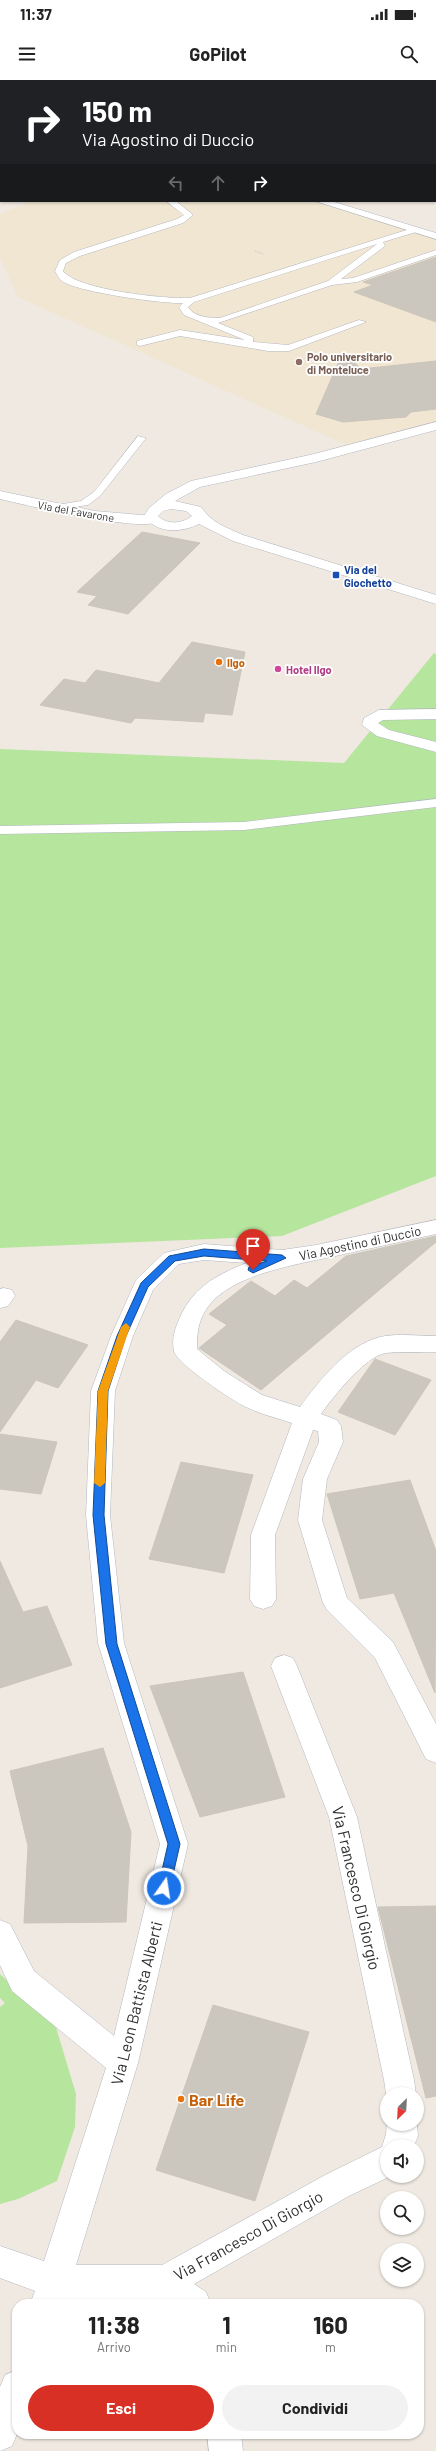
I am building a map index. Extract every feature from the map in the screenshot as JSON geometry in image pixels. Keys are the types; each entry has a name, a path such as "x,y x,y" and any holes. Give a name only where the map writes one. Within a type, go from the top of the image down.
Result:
{"street":[{"path":"323,202 436,236"},
{"path":"238,538 162,524 153,520 151,514 161,507 171,496 196,484 222,477 253,472 436,426"},
{"path":"176,526 189,524 198,505 208,490 253,472"},
{"name":"Via del Favarone","path":"0,495 55,508 126,520 153,520"},
{"path":"161,507 175,505 198,505"},
{"path":"198,505 219,531 436,600"},
{"path":"436,714 379,715 370,721 370,725 384,732 436,747"},
{"name":"Via Agostino di Duccio","path":"306,1417 254,1401 216,1377 186,1352 185,1330 198,1303 219,1285 282,1258 316,1253 436,1227"},
{"name":"Via Leon Battista Alberti","path":"51,2293 123,2063 174,1844 112,1644 98,1515 103,1391 122,1336 144,1286 172,1258 204,1252 282,1258"},
{"path":"263,1599 263,1535 306,1417 322,1395 362,1354 382,1344 436,1344"},
{"path":"306,1417 329,1426 331,1442 315,1479 310,1520 336,1603 384,1650 436,1752"},
{"name":"Via Francesco Di Giorgio","path":"284,1666 343,1817 400,2087"},
{"path":"0,1934 23,1981 123,2063"},
{"name":"Via Francesco Di Giorgio","path":"0,2262 51,2293 165,2282 338,2185 380,2164"},
{"path":"165,2282 187,2299"},
{"path":"0,2434 12,2401"},
{"path":"225,2439 226,2451"}],"lane":[{"path":"172,202 189,215 180,221 77,254 62,262 59,271 65,279 84,286 166,301 191,300 413,230"},
{"path":"331,283 395,236"},
{"path":"207,321 221,320 331,283 354,280 436,252"},
{"path":"191,300 183,307 187,313 250,339 248,344"},
{"path":"140,343 170,334 180,333 268,348 289,348 362,322"},
{"path":"55,508 84,503 97,494 142,438"},
{"path":"0,830 244,826 436,802"}],"shaded area":[{"name":"Polo universitario di Monteluce","path":"30,202 328,202 436,237 436,426 353,448 18,297 0,258 0,214"}],"green space":[{"path":"434,653 436,654 436,1176 282,1236 0,1248 0,749 344,763"},
{"path":"0,1974 55,2024 76,2094 75,2127 57,2181 18,2199 0,2204 0,2007 5,2003 0,1998"}],"building":[{"path":"436,257 436,322 354,292 373,285 363,282"},
{"path":"343,352 361,369 436,361 436,409 411,412 406,417 343,422 316,414"},
{"path":"142,532 200,543 128,614 88,605 97,596 77,592"},
{"path":"192,642 245,652 232,715 205,713 203,722 135,718 131,723 40,705 64,679 85,683 96,670 159,683"},
{"path":"436,1236 436,1242 261,1390 199,1348 227,1325 209,1314 251,1281 275,1296 294,1280 307,1288 346,1256"},
{"path":"16,1320 88,1345 58,1388 36,1380 0,1432 0,1342"},
{"path":"375,1359 431,1380 395,1435 338,1412"},
{"path":"0,1434 57,1442 41,1494 0,1489"},
{"path":"181,1462 253,1475 224,1573 149,1559"},
{"path":"410,1480 436,1551 435,1693 394,1593 360,1599 327,1494"},
{"path":"0,1561 23,1612 47,1606 72,1665 0,1688"},
{"path":"243,1672 285,1797 200,1817 150,1686"},
{"path":"103,1748 131,1832 126,1922 24,1923 28,1846 10,1771"},
{"path":"436,1906 436,2096 426,2098 378,1907"},
{"path":"213,2005 309,2032 255,2201 156,2170"}],"slow traffic":[{"path":"100,1483 103,1391 126,1327"}],"place":[{"name":"Polo universitario di Monteluce","path":"299,362"},
{"name":"Via del Giochetto","path":"336,575"},
{"name":"Ilgo","path":"219,662"},
{"name":"Hotel Ilgo","path":"278,669"},
{"name":"Bar Life","path":"181,2099"}],"route":[{"path":"164,1888 174,1844 112,1644 98,1515 103,1391 122,1336 144,1286 172,1258 204,1252 282,1258 253,1270"}]}
